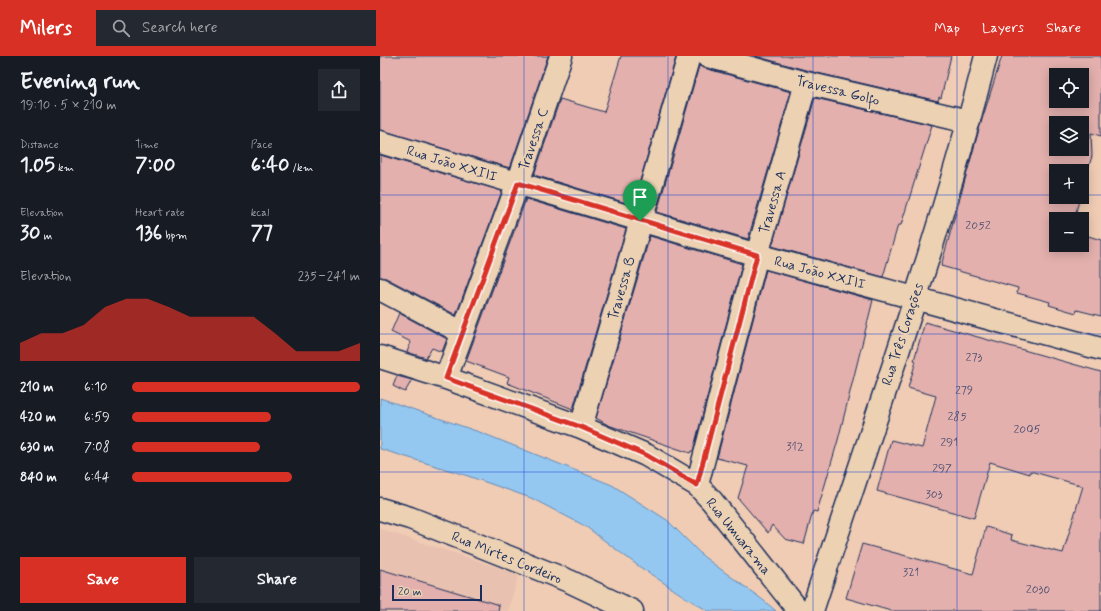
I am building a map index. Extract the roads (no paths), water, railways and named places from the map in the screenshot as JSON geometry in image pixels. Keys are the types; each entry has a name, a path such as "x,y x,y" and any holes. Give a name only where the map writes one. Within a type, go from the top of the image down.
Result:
{"street":[{"name":"Travessa C","path":"446,378 518,183 561,56"},
{"name":"Travessa B","path":"581,427 689,56"},
{"name":"Travessa Golfo","path":"707,56 806,83 969,122"},
{"name":"Rua Três Corações","path":"812,611 914,298 969,122 986,56"},
{"name":"Travessa A","path":"697,485 757,255 806,83"},
{"name":"Rua João XXIII","path":"380,142 757,255 1101,349"},
{"path":"380,289 462,333"},
{"name":"Rua Umuarama","path":"380,357 446,378 581,427 646,455 697,485 712,501 799,611"},
{"name":"Rua Mirtes Cordeiro","path":"380,509 410,518 569,581 632,611"}],"water":[{"path":"380,398 482,433 612,485 667,520 704,557 776,611 708,611 637,565 585,526 531,498 465,475 380,449"}]}
